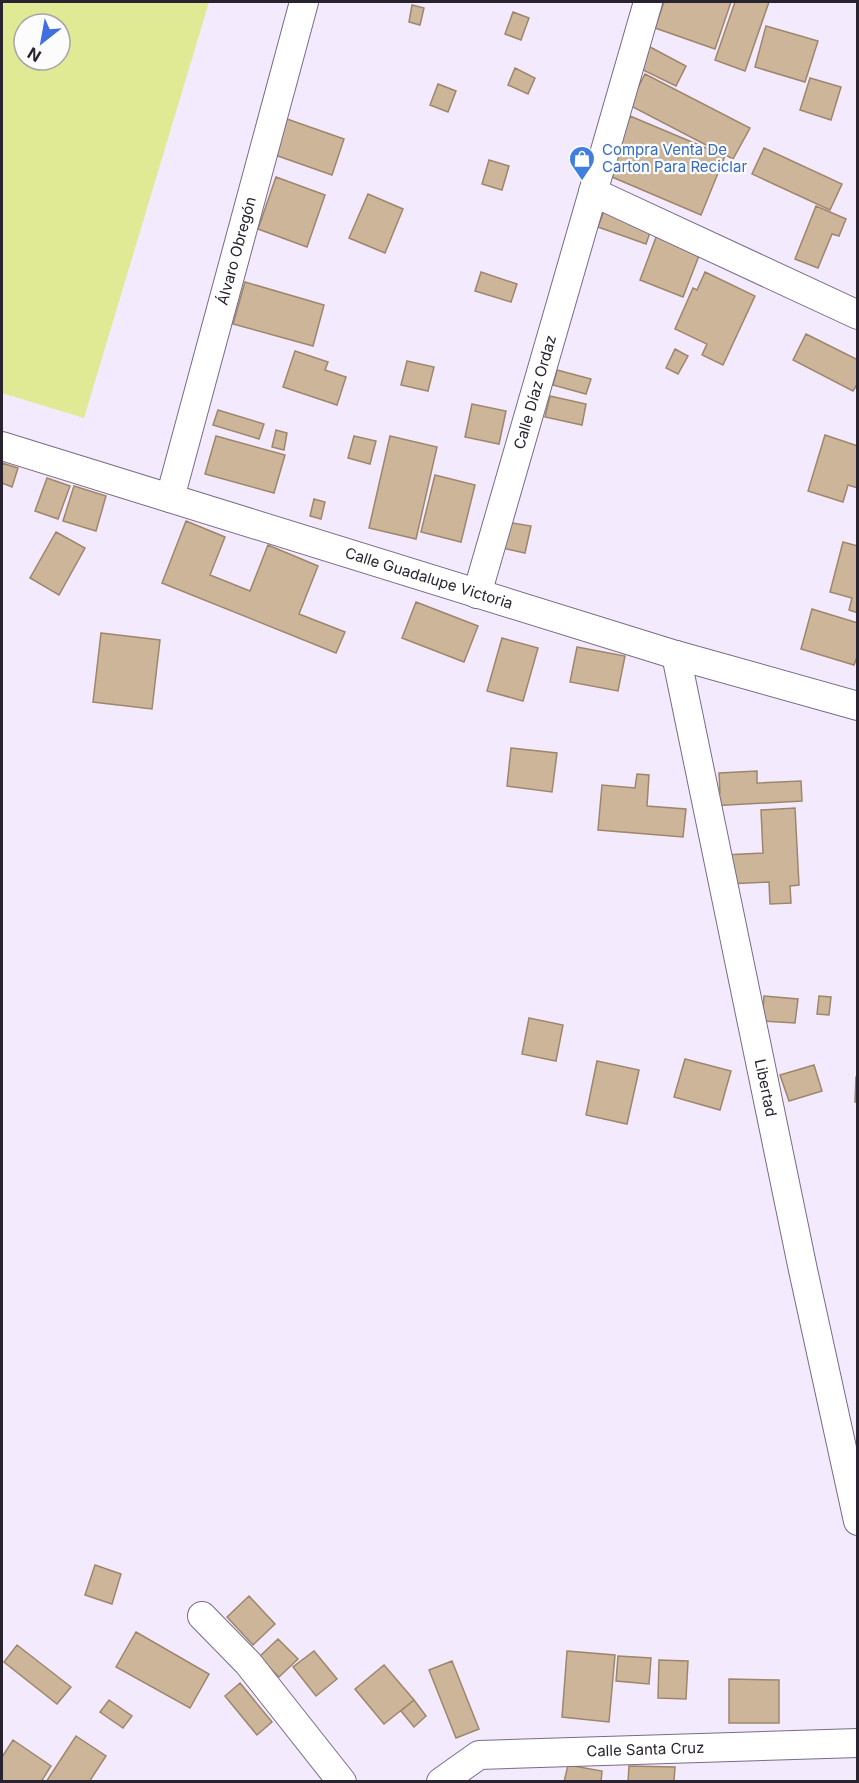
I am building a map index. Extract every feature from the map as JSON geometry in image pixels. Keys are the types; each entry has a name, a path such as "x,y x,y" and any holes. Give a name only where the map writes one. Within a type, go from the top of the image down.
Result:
{"street":[{"name":"Álvaro Obregón","path":"170,498 304,2"},
{"name":"Calle Díaz Ordaz","path":"477,594 648,2"},
{"path":"593,192 858,315"},
{"name":"Calle Guadalupe Victoria","path":"2,446 676,655 858,706"},
{"name":"Libertad","path":"676,655 803,1270 858,1521"},
{"path":"202,1616 248,1664 342,1782"},
{"name":"Calle Santa Cruz","path":"441,1782 479,1755 858,1743"}],"green space":[{"path":"2,2 209,2 84,418 2,393"}],"building":[{"path":"664,2 731,2 715,49 655,28"},
{"path":"735,2 769,2 745,71 715,60"},
{"path":"412,5 424,8 420,25 409,22"},
{"path":"513,12 529,18 521,40 505,34"},
{"path":"766,26 818,41 805,82 755,67"},
{"path":"650,47 686,66 676,86 639,68"},
{"path":"515,68 535,78 528,94 508,85"},
{"path":"645,74 750,128 733,159 629,105"},
{"path":"810,78 841,87 831,120 800,110"},
{"path":"438,84 456,91 448,112 430,105"},
{"path":"630,116 725,156 701,215 605,174"},
{"path":"287,119 344,139 332,175 275,155"},
{"path":"764,148 842,184 830,210 752,174"},
{"path":"489,160 509,166 502,190 482,184"},
{"path":"276,177 325,195 307,247 258,229"},
{"path":"368,194 403,209 385,253 349,238"},
{"path":"816,206 846,219 839,236 832,234 818,268 795,259"},
{"path":"605,208 653,224 646,244 598,227"},
{"path":"658,232 702,248 683,297 640,280"},
{"path":"481,272 517,284 511,302 475,291"},
{"path":"705,272 755,296 723,365 702,355 707,344 675,329 693,288 697,290"},
{"path":"245,282 324,305 313,346 233,324"},
{"path":"806,334 858,360 858,383 853,391 793,360"},
{"path":"675,349 688,356 678,374 666,368"},
{"path":"295,351 328,362 325,370 346,377 337,405 283,387"},
{"path":"407,361 434,367 428,391 401,385"},
{"path":"557,370 591,379 586,394 553,385"},
{"path":"550,396 586,404 582,425 545,417"},
{"path":"472,404 506,411 499,444 465,437"},
{"path":"218,410 264,424 259,439 213,425"},
{"path":"276,430 287,433 284,450 272,447"},
{"path":"825,435 858,446 858,488 848,485 843,502 808,491"},
{"path":"216,436 285,455 274,493 205,474"},
{"path":"354,436 376,441 370,464 348,458"},
{"path":"390,436 437,447 416,539 369,528"},
{"path":"2,463 18,468 12,487 2,483"},
{"path":"435,475 475,485 461,542 421,532"},
{"path":"47,478 70,486 58,519 35,511"},
{"path":"74,486 106,496 96,531 63,521"},
{"path":"314,499 325,502 321,519 310,516"},
{"path":"186,521 225,537 210,575 250,591 268,545 318,566 299,614 345,632 336,653 162,583"},
{"path":"507,522 531,526 525,553 502,548"},
{"path":"56,532 85,548 59,595 30,578"},
{"path":"843,542 858,546 858,613 849,610 852,598 830,592"},
{"path":"416,602 478,626 464,662 402,638"},
{"path":"812,609 858,623 858,654 854,665 801,649"},
{"path":"101,633 160,640 152,709 93,702"},
{"path":"502,638 538,648 523,701 487,691"},
{"path":"577,647 625,656 618,691 570,682"},
{"path":"511,748 557,753 552,792 507,786"},
{"path":"757,771 757,783 801,781 802,801 710,806 710,793 720,793 719,773"},
{"path":"637,774 649,775 647,806 686,809 683,837 598,830 602,785 635,788"},
{"path":"795,808 799,885 790,886 791,903 770,904 769,882 726,884 724,855 763,853 761,810"},
{"path":"764,996 798,999 795,1023 762,1021"},
{"path":"819,996 831,997 829,1015 817,1014"},
{"path":"529,1018 563,1025 556,1061 522,1054"},
{"path":"685,1059 731,1071 720,1110 674,1097"},
{"path":"597,1061 639,1070 627,1124 586,1115"},
{"path":"814,1065 822,1091 789,1101 780,1075"},
{"path":"856,1077 858,1077 858,1102 855,1102"},
{"path":"95,1565 121,1574 112,1604 85,1595"},
{"path":"249,1596 275,1624 253,1645 227,1617"},
{"path":"136,1632 209,1674 190,1708 116,1667"},
{"path":"278,1639 298,1659 279,1677 259,1657"},
{"path":"17,1645 71,1687 57,1704 4,1662"},
{"path":"314,1651 337,1679 316,1696 293,1667"},
{"path":"567,1651 615,1655 609,1722 562,1717"},
{"path":"618,1656 651,1658 649,1684 616,1681"},
{"path":"659,1660 688,1661 686,1699 658,1698"},
{"path":"452,1661 479,1729 456,1738 429,1670"},
{"path":"384,1665 414,1700 384,1724 355,1689"},
{"path":"729,1679 779,1680 779,1723 729,1723"},
{"path":"240,1683 272,1722 257,1735 225,1696"},
{"path":"109,1700 132,1716 123,1728 100,1712"},
{"path":"414,1700 426,1716 414,1727 401,1711"},
{"path":"76,1736 106,1756 89,1782 46,1782"},
{"path":"13,1740 51,1766 41,1782 2,1782 2,1757"},
{"path":"568,1765 602,1771 601,1782 564,1782"},
{"path":"629,1766 675,1767 674,1782 628,1782"}],"place":[{"name":"Compra Venta De Carton Para Reciclar","path":"582,182"}]}
